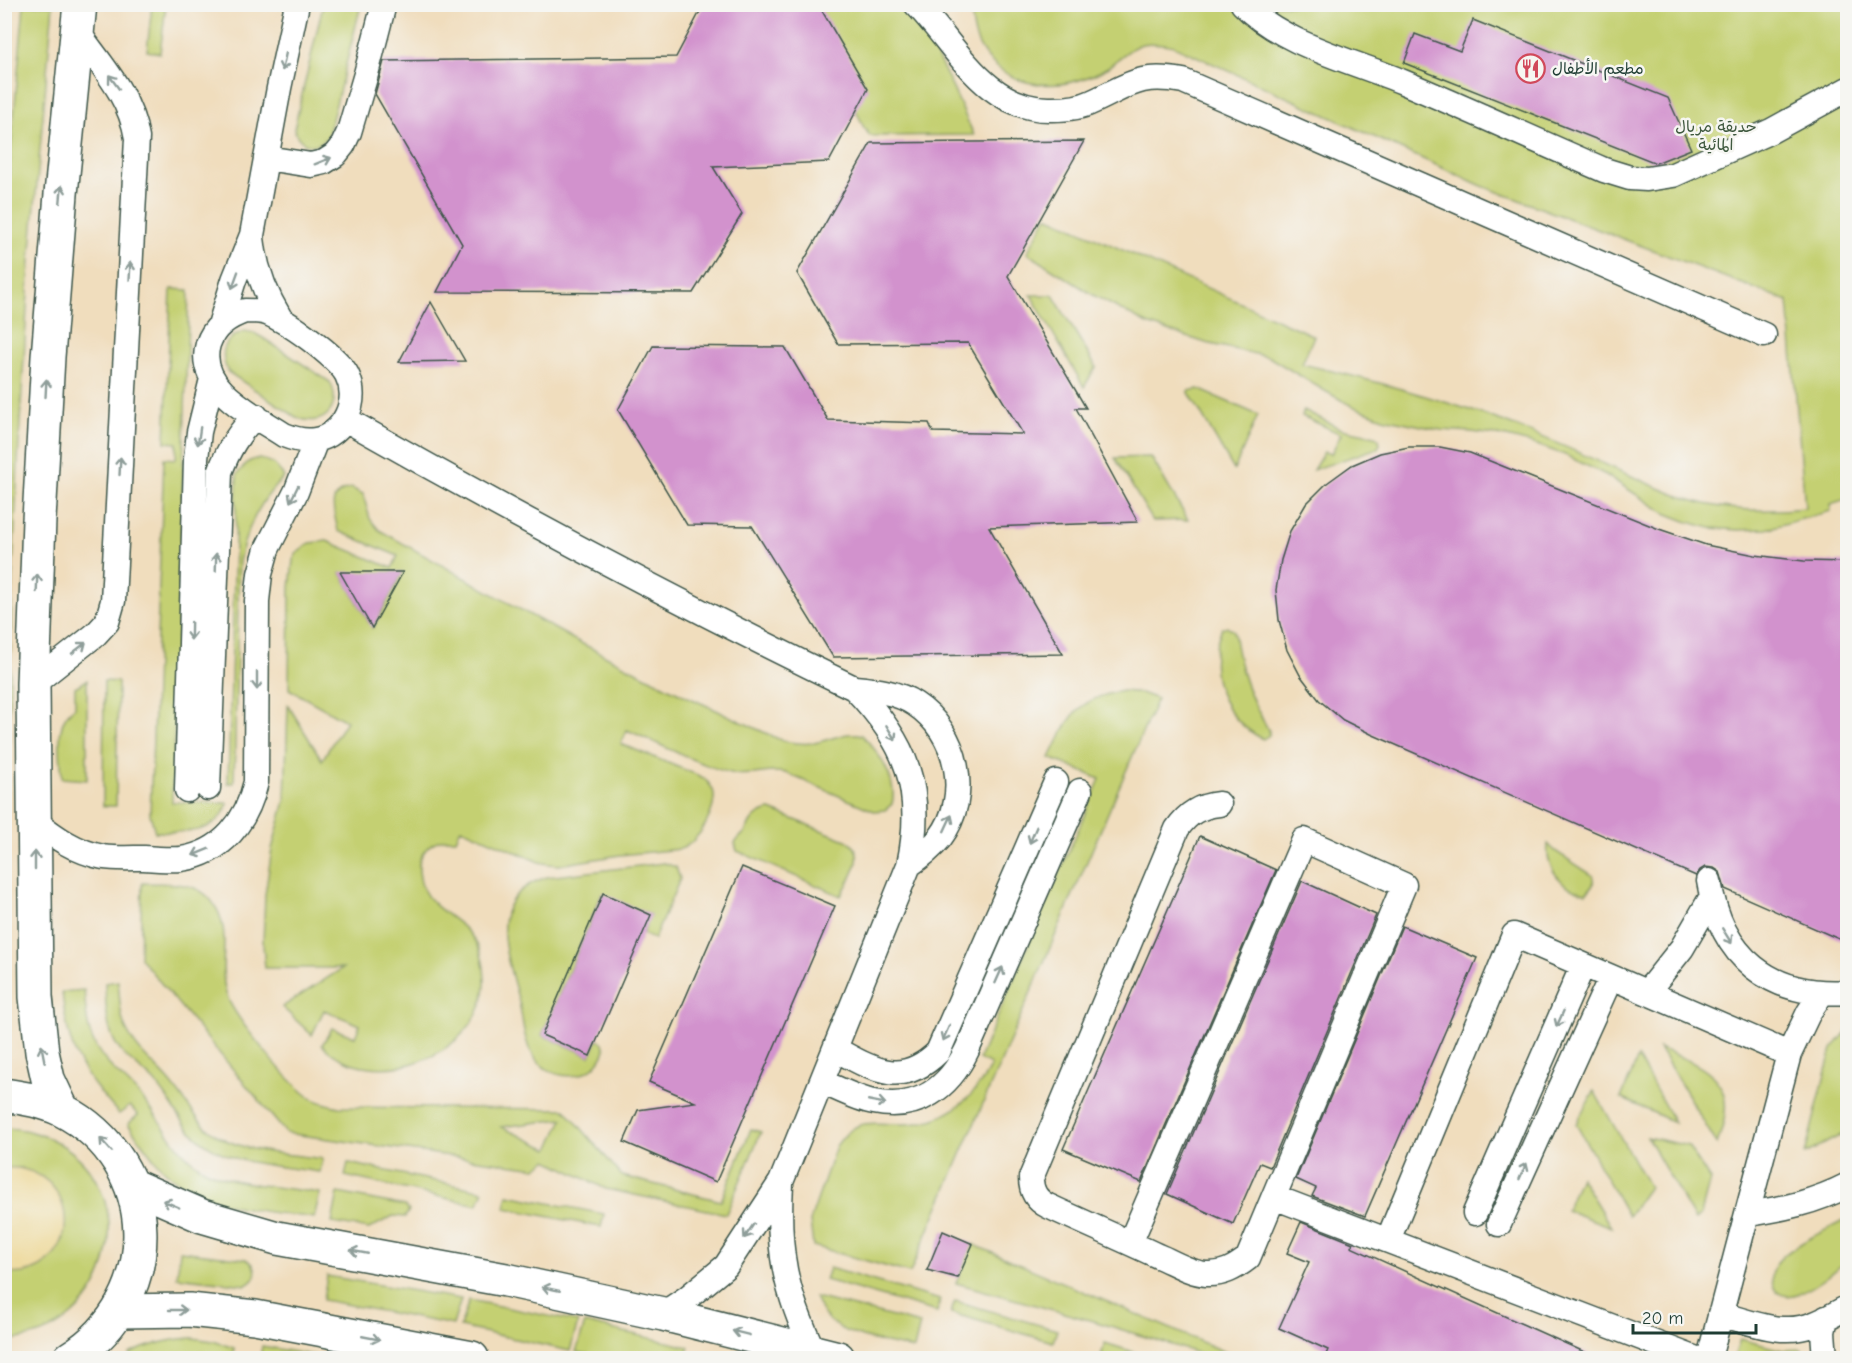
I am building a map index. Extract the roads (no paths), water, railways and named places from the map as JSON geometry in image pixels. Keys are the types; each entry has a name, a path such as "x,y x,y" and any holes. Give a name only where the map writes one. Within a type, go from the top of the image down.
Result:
{"street":[{"path":"62,1109 48,1080 38,1025 33,684 48,357 78,18"},
{"path":"4,1095 33,1099 62,1109 91,1129 114,1154 131,1185 140,1216 140,1249 134,1281 120,1311 104,1332 78,1356"},
{"path":"131,1185 202,1216 277,1238 506,1280 663,1314 826,1355"},
{"path":"120,1311 189,1310 255,1317 472,1359"}],"lane":[{"path":"220,325 234,280 252,235 297,4"},
{"path":"266,158 298,165 311,165 324,162 335,155 343,145 363,84 384,4"},
{"path":"916,4 979,79 999,94 1020,104 1043,109 1067,109 1090,103 1128,83 1165,78 1183,81 1764,335"},
{"path":"1243,4 1261,20 1298,41 1403,82 1604,170 1630,178 1656,179 1680,172 1771,131 1848,89"},
{"path":"33,684 96,634 107,622 112,600 137,138 134,120 126,98 78,18"},
{"path":"252,235 254,258 260,279 280,318"},
{"path":"245,311 263,312 280,318 333,358 341,366 351,387 350,409 338,429 328,436 316,440 294,439 284,435 220,391 212,379 207,365 207,351 211,337 220,325 231,316 245,311"},
{"path":"212,379 199,432 196,459 198,789 220,472 234,441 256,416"},
{"path":"345,419 625,574 854,688 895,694 915,704 932,718 945,735 954,754 958,775 957,797 942,836 927,853 909,865"},
{"path":"34,821 66,844 103,857 181,859 200,854 216,845 232,833 244,818 252,801 256,782 257,600 260,574 267,549 296,492 316,440"},
{"path":"663,1314 687,1298 726,1266 781,1182 909,865 915,838 916,810 912,782 903,756 890,731 854,688"},
{"path":"835,1049 879,1071 895,1073 911,1071 926,1063 938,1052 1056,782"},
{"path":"822,1082 873,1102 890,1104 907,1103 923,1098 938,1090 950,1078 960,1065 1080,791"},
{"path":"1130,1243 1304,840 1404,885 1248,1258 1234,1268 1218,1274 1203,1274 1190,1270 1130,1243 1041,1202 1033,1191 1031,1178 1177,830 1192,812 1219,804"},
{"path":"1647,992 1682,948 1710,890 1718,920 1729,939 1742,957 1760,971 1779,983 1800,990 1822,993 1848,992"},
{"path":"1388,1240 1514,935 1789,1054"},
{"path":"1475,1213 1583,965"},
{"path":"1499,1224 1611,977"},
{"path":"1709,1359 1789,1054 1809,1012 1822,993"},
{"path":"781,1182 779,1217 781,1252 788,1287 799,1320 826,1355"},
{"path":"1747,1214 1802,1205 1848,1185"},
{"path":"1274,1197 1694,1359"},
{"path":"1720,1314 1780,1330 1813,1325 1848,1307"},
{"path":"1825,1359 1822,1332 1826,1318"}],"place":[{"name":"مطعم الأطفال","path":"1531,68"}],"park label":[{"name":"حديقة مريال المائية","path":"1716,135"}]}
